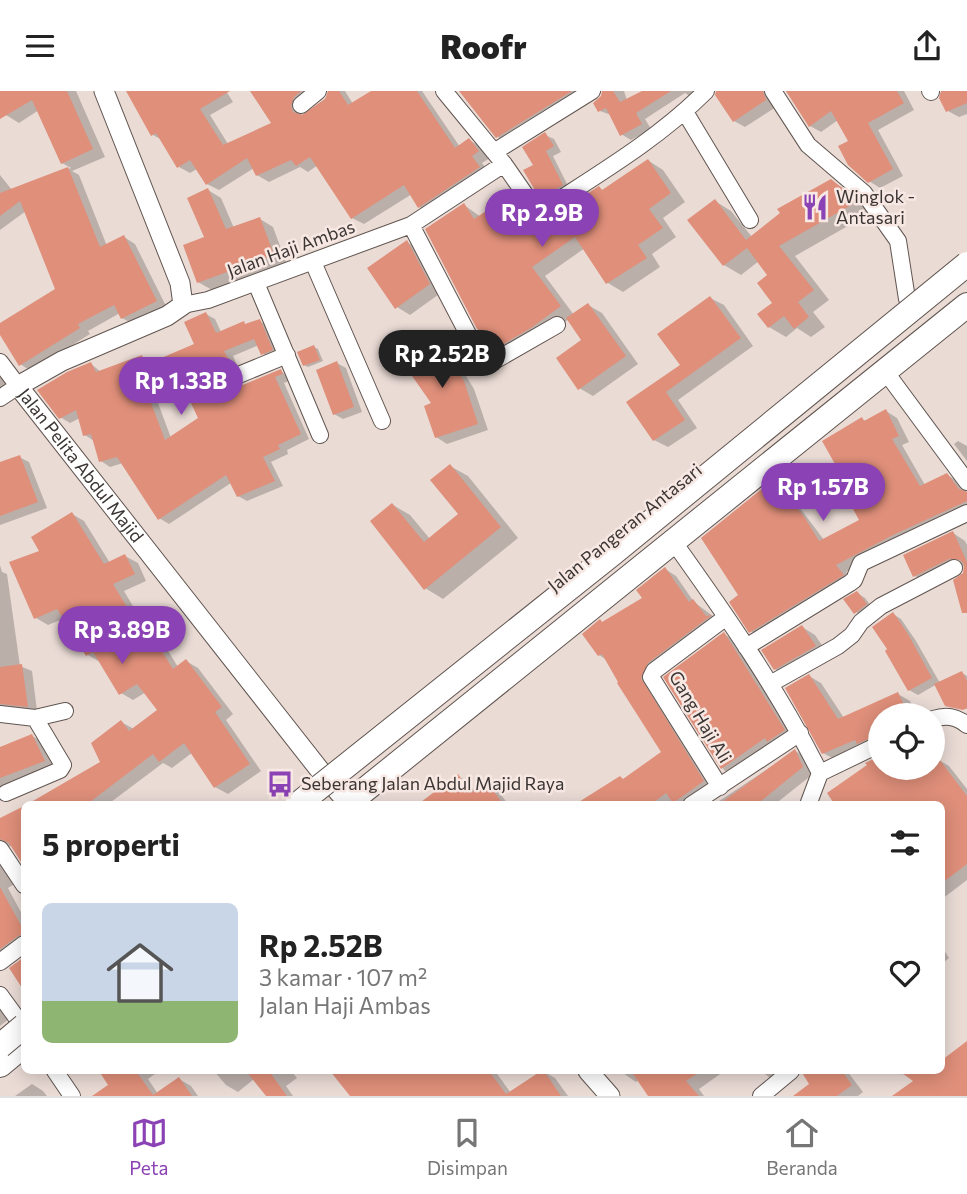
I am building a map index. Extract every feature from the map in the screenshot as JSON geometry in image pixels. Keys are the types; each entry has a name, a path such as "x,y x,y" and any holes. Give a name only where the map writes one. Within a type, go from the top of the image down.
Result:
{"main road":[{"name":"Jalan Pangeran Antasari","path":"287,801 967,250"},
{"path":"302,801 613,553 967,264"},
{"path":"326,801 967,285"},
{"path":"352,801 967,306"},
{"path":"0,1046 18,1024"},
{"path":"0,1065 21,1048"},
{"path":"0,1078 21,1060"}],"street":[{"path":"104,91 180,283 183,305"},
{"path":"301,105 318,91"},
{"path":"444,91 499,158 529,200 539,205 551,205 646,143 685,112 706,91"},
{"name":"Jalan Haji Ambas","path":"183,305 208,300 411,225 592,91"},
{"path":"773,91 808,145 864,193 898,241 907,299"},
{"path":"685,112 750,220"},
{"path":"411,225 483,363 489,364 557,325"},
{"path":"313,263 382,421"},
{"path":"256,283 320,435"},
{"name":"Jalan Pelita Abdul Majid","path":"183,305 167,316 62,361 18,386 345,801"},
{"path":"212,386 286,355"},
{"path":"0,362 18,386 0,398"},
{"path":"885,371 967,482"},
{"path":"746,647 853,582 860,563 967,513"},
{"path":"673,541 770,684 800,733 820,773"},
{"path":"770,684 838,646 852,635 861,622 901,593 954,568"},
{"name":"Gang Haji Ali","path":"720,787 651,677 654,671 725,618"},
{"path":"0,714 34,718 65,711"},
{"path":"945,717 960,719 967,725"},
{"path":"6,793 60,770 63,765 34,718"},
{"name":"Gang Haji Ali","path":"697,801 800,733"},
{"path":"810,801 820,773 868,750"},
{"path":"0,849 21,880"},
{"path":"0,962 21,946"},
{"path":"0,995 18,1024"},
{"path":"57,1074 72,1096"},
{"path":"591,1074 610,1096"},
{"path":"761,1096 787,1074"}],"building":[{"path":"0,91 67,91 93,149 61,164 32,100 0,119"},
{"path":"126,91 230,91 200,109 223,145 271,123 250,91 301,91 294,97 291,106 293,112 302,115 325,99 328,91 339,91 348,105 371,91 417,91 455,148 469,138 479,151 472,156 480,167 418,208 404,185 351,219 310,157 296,166 291,160 256,176 247,158 206,185 190,160 177,168 156,133 151,136"},
{"path":"459,91 572,91 496,138"},
{"path":"602,91 613,91 620,102 642,91 671,91 636,113 642,124 620,136 606,108 598,112 593,103 601,96"},
{"path":"716,91 763,91 766,100 733,122 715,95"},
{"path":"786,91 897,91 904,103 868,123 893,169 868,183 848,165 838,146 848,141 831,111 809,127"},
{"path":"941,91 967,91 967,103 946,112 939,98"},
{"path":"545,132 554,146 546,151 563,185 548,194 541,194 536,192 523,170 533,165 522,147"},
{"path":"648,159 671,193 649,209 663,228 638,245 647,258 606,284 575,237 532,267 561,306 531,328 493,350 476,327 425,229 464,203 474,219 512,194 521,206 534,214 556,214 599,186 602,190"},
{"path":"68,167 100,247 124,235 157,301 121,319 114,305 78,324 80,328 19,366 0,335 0,323 55,289 20,201 0,216 0,193"},
{"path":"831,179 848,193 853,204 779,246 814,290 798,302 809,317 794,329 784,316 768,328 757,314 772,303 757,283 767,275 747,248 723,266 687,220 715,199 746,240 780,213 777,209"},
{"path":"208,188 226,229 260,217 274,255 197,283 183,245 204,237 187,198"},
{"path":"407,240 430,284 395,309 367,268"},
{"path":"710,296 741,338 666,392 685,420 653,441 626,402 680,365 657,334"},
{"path":"588,303 626,356 578,390 556,358 581,340 566,318"},
{"path":"206,312 216,333 244,321 245,324 260,319 273,350 261,355 254,339 224,351 232,366 204,379 202,385 205,394 216,396 281,369 283,374 275,377 301,434 278,445 280,449 263,457 275,481 237,497 226,475 158,520 117,457 99,462 91,434 83,436 76,410 59,419 37,390 67,372 91,362 96,372 142,355 145,365 194,344 184,322","holes":["170,369 178,388 183,386 198,418 165,440 142,379"]},
{"path":"437,339 464,381 478,424 435,438 424,406 431,403 403,363"},
{"path":"314,345 320,360 303,366 297,352"},
{"path":"337,361 354,407 333,415 316,370"},
{"path":"886,409 899,436 892,439 920,486 947,473 959,489 967,492 967,501 836,565 844,575 749,633 729,602 738,595 701,538 774,479 805,518 819,541 859,520 835,476 840,473 822,441 862,417 864,421"},
{"path":"20,455 38,502 0,516 0,462"},
{"path":"450,464 501,527 424,590 370,521 392,503 424,542 458,514 430,480"},
{"path":"72,512 104,564 125,554 135,574 113,584 139,627 145,624 173,669 186,659 222,707 215,712 250,764 214,788 184,743 159,762 153,754 91,801 33,801 100,762 91,743 121,720 129,731 157,710 137,684 119,695 93,652 86,656 57,609 34,619 9,562 39,551 31,537"},
{"path":"953,531 967,562 967,613 962,613 953,580 963,573 964,564 960,560 949,559 913,577 903,555"},
{"path":"665,567 689,602 693,599 706,616 712,615 648,663 641,678 704,781 676,801 672,801 666,793 655,801 580,801 620,776 623,779 661,752 617,683 602,654 598,656 582,634 600,619 602,622 642,598 636,590"},
{"path":"857,591 867,604 854,614 843,599"},
{"path":"893,612 932,678 908,691 885,651 887,649 872,627"},
{"path":"802,625 816,646 774,670 761,650"},
{"path":"724,632 785,730 767,742 765,738 721,769 663,677"},
{"path":"22,664 28,707 0,704 0,667"},
{"path":"962,671 967,681 967,708 963,710 945,706 934,684"},
{"path":"809,674 838,719 868,706 868,739 857,744 855,740 822,754 785,688"},
{"path":"898,692 903,703 874,703"},
{"path":"32,734 45,761 0,778 0,747"},
{"path":"795,749 803,767 761,801 724,801"},
{"path":"868,762 868,780 945,780 945,767 967,796 967,864 945,881 945,801 832,801 827,793 867,765 865,763"},
{"path":"458,774 471,793 486,781 501,801 422,801"},
{"path":"21,808 21,862 9,843 0,839 0,818"},
{"path":"0,887 21,926 21,935 0,949"},
{"path":"21,959 21,986 9,968"},
{"path":"967,1041 967,1096 892,1096 913,1081 903,1074 945,1074 945,1058"},
{"path":"101,1074 138,1074 153,1095 179,1077 192,1096 92,1096 108,1085"},
{"path":"248,1074 271,1074 287,1096 266,1096"},
{"path":"332,1074 491,1074 506,1094 536,1074 546,1074 561,1096 350,1096"},
{"path":"633,1074 696,1074 686,1081 699,1096 648,1096"},
{"path":"803,1074 844,1074 852,1085 837,1096 793,1096 809,1084"}],"place":[{"name":"Winglok - Antasari","path":"815,207"},
{"name":"Seberang Jalan Abdul Majid Raya","path":"280,784"}]}
